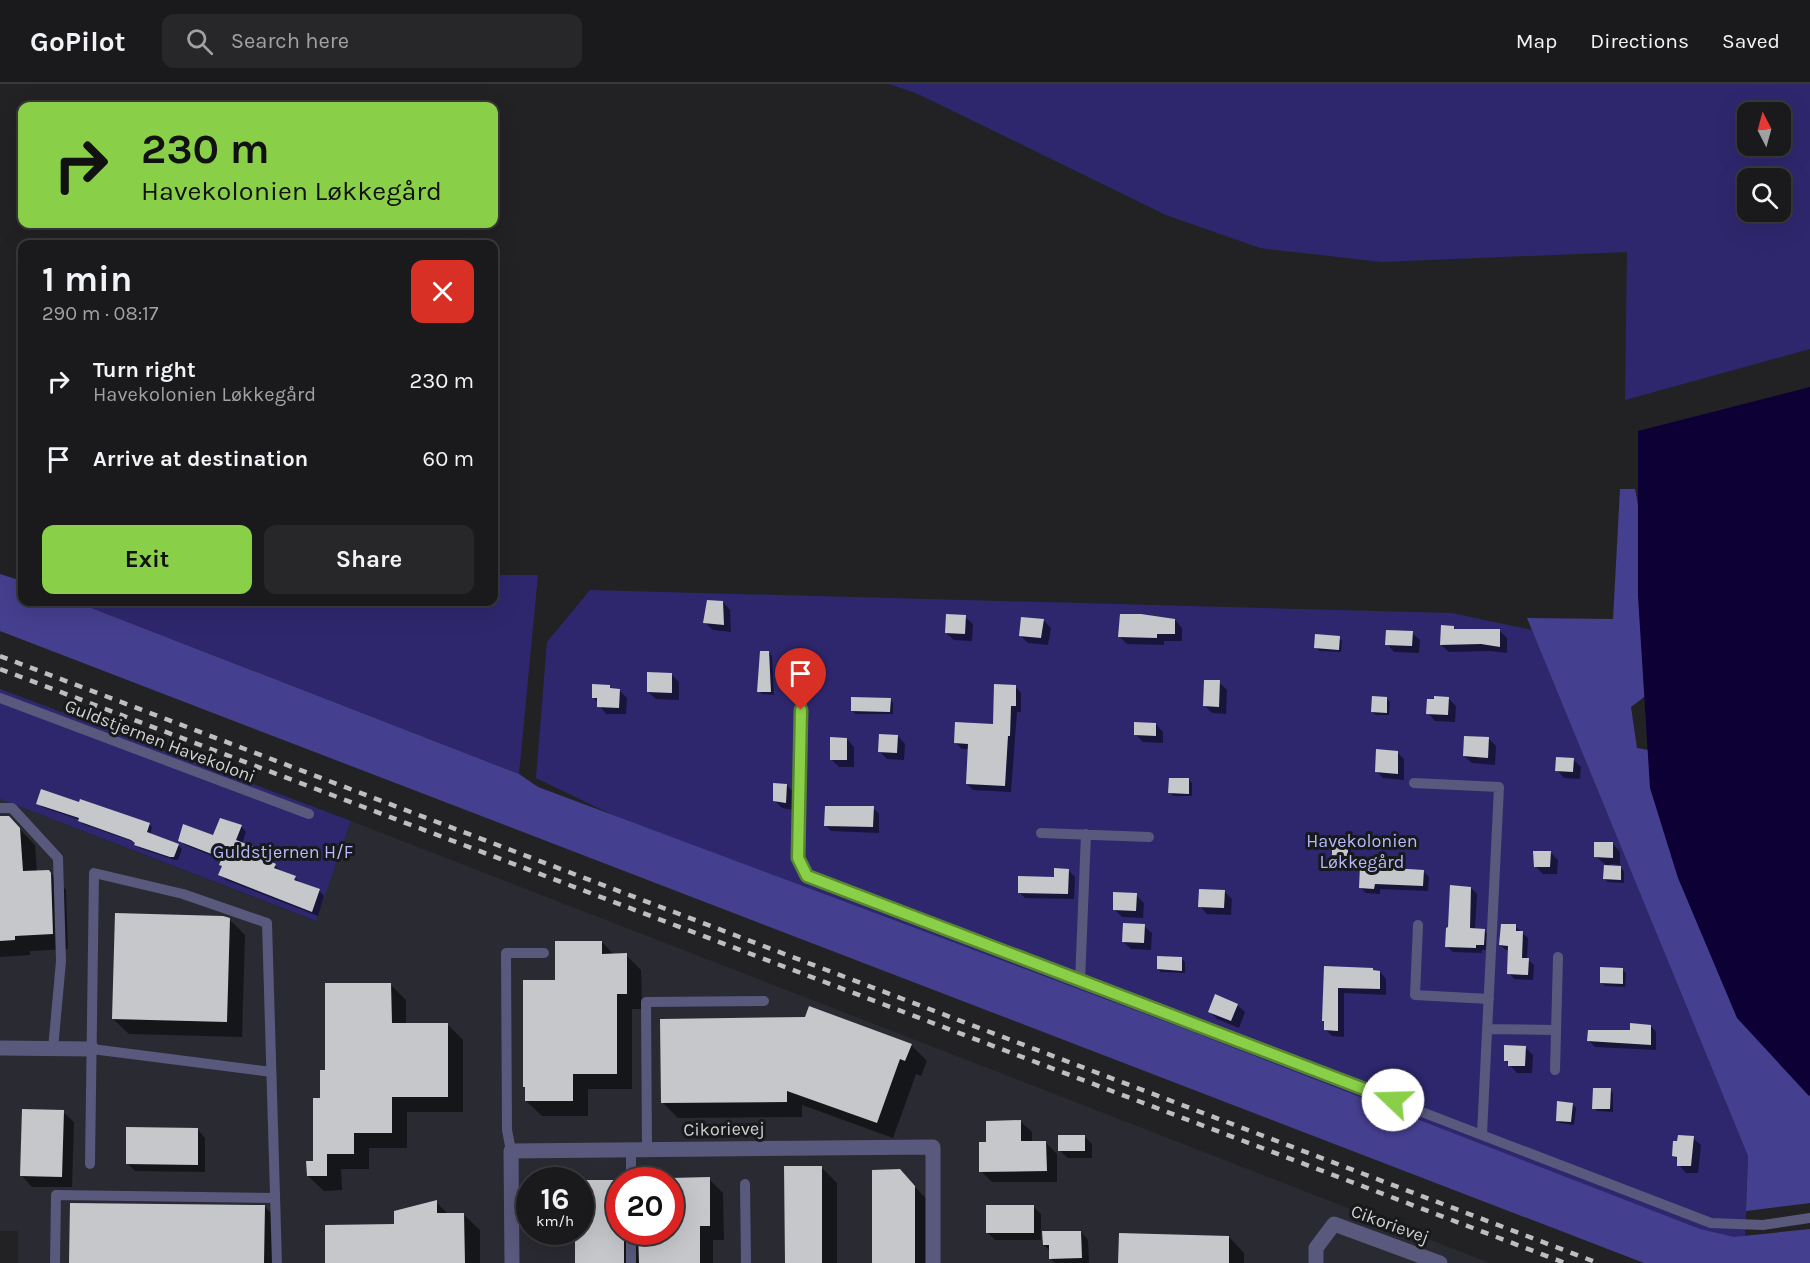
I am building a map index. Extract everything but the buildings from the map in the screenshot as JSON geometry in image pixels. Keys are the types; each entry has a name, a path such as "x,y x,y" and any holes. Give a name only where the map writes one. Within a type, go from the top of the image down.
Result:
{"street":[{"path":"0,1048 92,1049"},
{"name":"Cikorievej","path":"511,1150 933,1147 933,1263"},
{"path":"511,1150 512,1263"},
{"name":"Cikorievej","path":"1316,1263 1316,1248 1334,1224 1440,1263"}],"lane":[{"path":"803,666 798,858 807,876 1712,1223 1763,1225 1810,1218"},
{"name":"Guldstjernen Havekoloni","path":"0,698 309,814"},
{"path":"1414,783 1499,787 1482,1134"},
{"path":"0,808 12,808 58,858 61,961 53,1049"},
{"path":"1041,833 1149,837"},
{"path":"1080,981 1086,834"},
{"path":"90,1164 94,873 183,894 267,923 277,1263"},
{"path":"1418,925 1415,995 1489,999"},
{"path":"511,1150 507,1130 506,953 544,953"},
{"path":"1555,1071 1558,957"},
{"path":"634,1167 639,1150 646,1002 764,1001"},
{"path":"1487,1029 1556,1030"},
{"path":"92,1049 272,1072"},
{"path":"745,1184 746,1263"},
{"path":"55,1263 56,1195 275,1198"},
{"path":"631,1245 631,1263"}],"shaded area":[{"path":"1810,387 1809,1096 1737,1018 1678,878 1650,788 1638,596 1638,431"},
{"path":"1620,489 1635,489 1669,678 1631,707 1637,748 1679,755 1810,1020 1810,1203 1746,1211 1748,1156 1527,618 1613,619"},
{"path":"0,574 18,580 18,606 86,606 519,774 538,787 1185,1029 1700,1229 1734,1237 1810,1229 1810,1263 1644,1263 0,631"},
{"path":"0,799 315,921 351,821 1490,1263 18,1263 18,1231 0,1231"}],"green space":[{"path":"889,84 1810,84 1810,349 1625,400 1627,252 1381,262 1260,248 1166,215 918,94"},
{"path":"498,575 538,575 519,774 86,606 498,606"},
{"name":"Havekolonien Løkkegård","path":"590,590 1452,613 1532,630 1748,1156 1745,1239 1733,1254 681,848 536,778 547,642"},
{"name":"Guldstjernen H/F","path":"0,689 351,821 316,921 0,799"}],"railway":[{"path":"0,656 1598,1263"},
{"path":"0,669 1565,1263"}],"route":[{"path":"801,710 798,858 807,876 1393,1100"}]}
